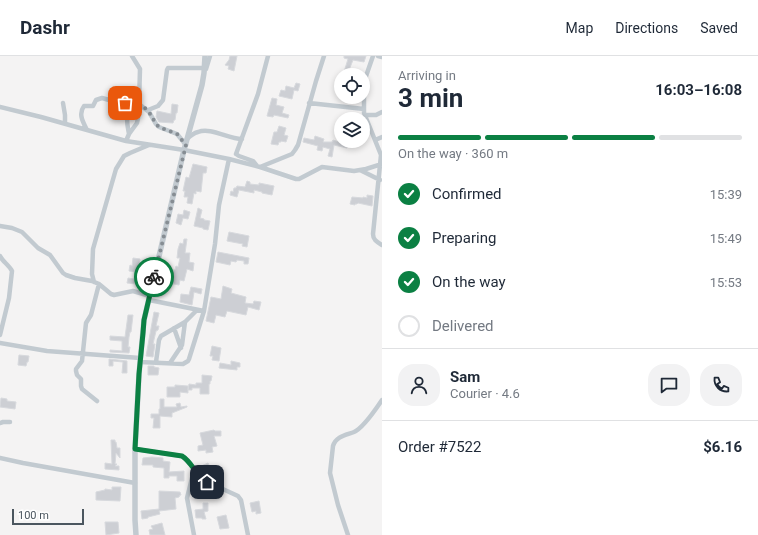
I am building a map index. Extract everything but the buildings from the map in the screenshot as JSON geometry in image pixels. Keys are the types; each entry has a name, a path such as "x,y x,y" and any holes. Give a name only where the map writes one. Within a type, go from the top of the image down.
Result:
{"street":[{"path":"126,141 137,123 139,107 140,69 132,56"},
{"path":"204,71 205,56"},
{"path":"136,535 134,520 135,449 140,360 144,320 204,71 210,56"},
{"path":"258,166 252,160 238,156 237,152 258,94 268,56"},
{"path":"258,166 289,156 295,150 298,145 309,103 324,56"},
{"path":"364,112 364,83 373,56"},
{"path":"378,56 382,57"},
{"path":"87,130 81,118 82,109 84,106 93,106 96,100 102,98 148,110 158,106 163,100 168,68 204,71"},
{"path":"63,103 65,123"},
{"path":"309,103 364,109"},
{"path":"0,107 65,123 126,141 151,145 186,145 296,179 299,179 322,167 349,171 381,165"},
{"path":"129,134 127,122 128,116 139,107"},
{"path":"148,110 159,127 177,134 186,145"},
{"path":"370,115 376,115 382,112"},
{"path":"370,128 381,155 381,180 375,209 373,237 382,245"},
{"path":"186,145 195,133 199,131 215,132 234,139 242,139"},
{"path":"375,140 382,137"},
{"path":"97,401 82,389 80,386 81,379 76,373 76,368 82,361 86,323 91,315 97,283 92,274 93,249 116,169 124,156 130,152 151,145"},
{"path":"0,343 47,351 156,362 183,364 188,361 204,311 215,244 218,205 229,159"},
{"path":"360,170 381,180"},
{"path":"0,226 12,228 22,232 38,248 50,255 66,275 97,283 111,294 114,295 133,291 149,298 204,311"},
{"path":"0,256 12,272 9,298 0,336"},
{"path":"156,362 159,340 161,336 185,322 197,310"},
{"path":"170,363 181,348 185,322"},
{"path":"174,328 181,348"},
{"path":"348,535 336,499 330,473 334,442 345,434 354,432 382,400"},
{"path":"0,423 10,422"},
{"path":"135,449 182,456 205,481 239,497 241,500 248,535"},
{"path":"0,458 135,483"},
{"path":"194,470 187,498 194,535"}],"way so far":[{"path":"125,103 139,104 145,108 159,127 177,134 186,145 154,277"}],"route":[{"path":"154,277 144,320 139,374 135,449 178,454 185,458 201,478 207,482"}]}
